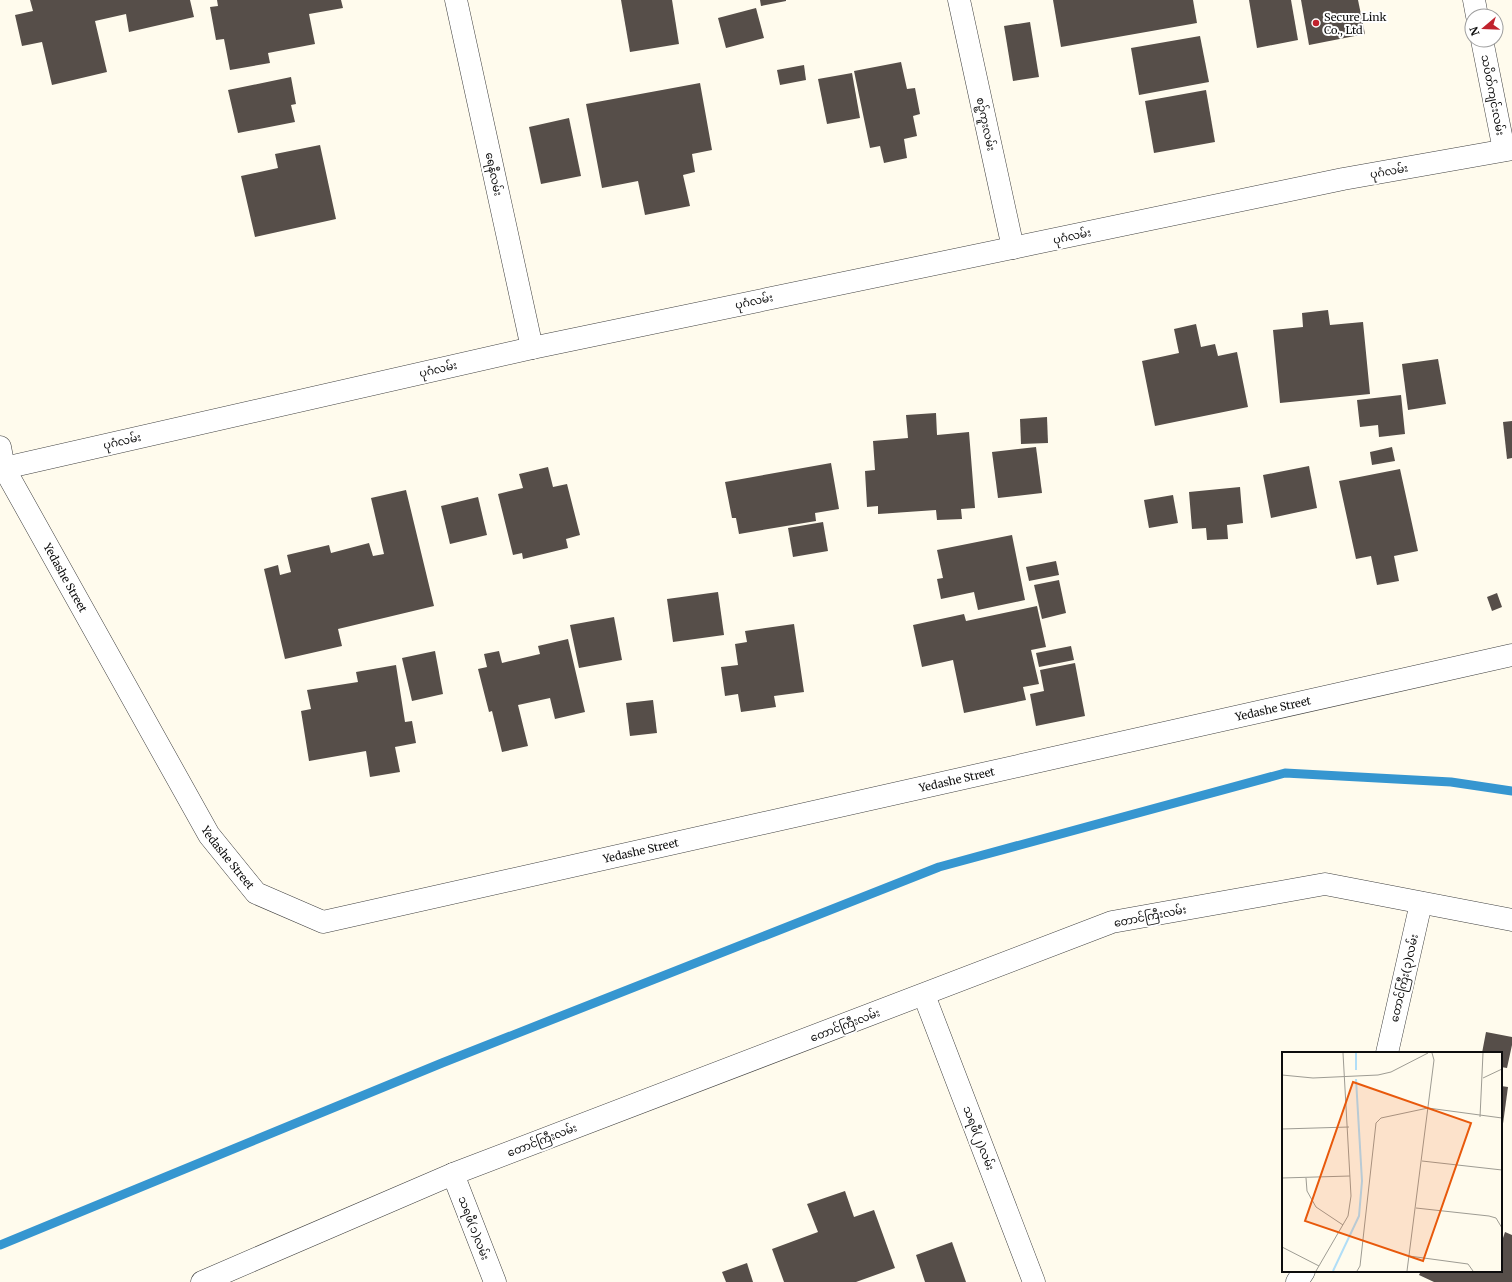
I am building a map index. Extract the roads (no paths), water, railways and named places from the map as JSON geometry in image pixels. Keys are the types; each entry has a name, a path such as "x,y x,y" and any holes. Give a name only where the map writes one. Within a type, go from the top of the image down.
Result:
{"street":[{"name":"ရေနီလမ်း","path":"456,0 532,348"},
{"name":"စဉ့်ကူးလမ်း","path":"959,0 1013,248"},
{"name":"သပိတ်ကျင်းလမ်း","path":"1484,48 1508,149"},
{"name":"ပုဂံလမ်း","path":"2,469 532,348 1343,179 1508,149"},
{"name":"Yedashe Street","path":"0,447 2,469 209,835 256,893 324,922 1512,654"},
{"name":"တောင်ကြီးလမ်း","path":"202,1282 453,1174 1112,922 1325,884 1512,920"},
{"name":"တောင်ကြီး(၃)လမ်း","path":"1387,1052 1421,902"},
{"name":"သရဖီ(၂)လမ်း","path":"924,995 1034,1282"},
{"name":"သရဖီ(၁)လမ်း","path":"453,1174 494,1282"},
{"path":"1296,1282 1303,1272"}],"waterway":[{"path":"0,1245 442,1063 939,867 1285,773 1451,782 1512,791"}],"place":[{"name":"Secure Link Co., Ltd","path":"1316,23"}]}
